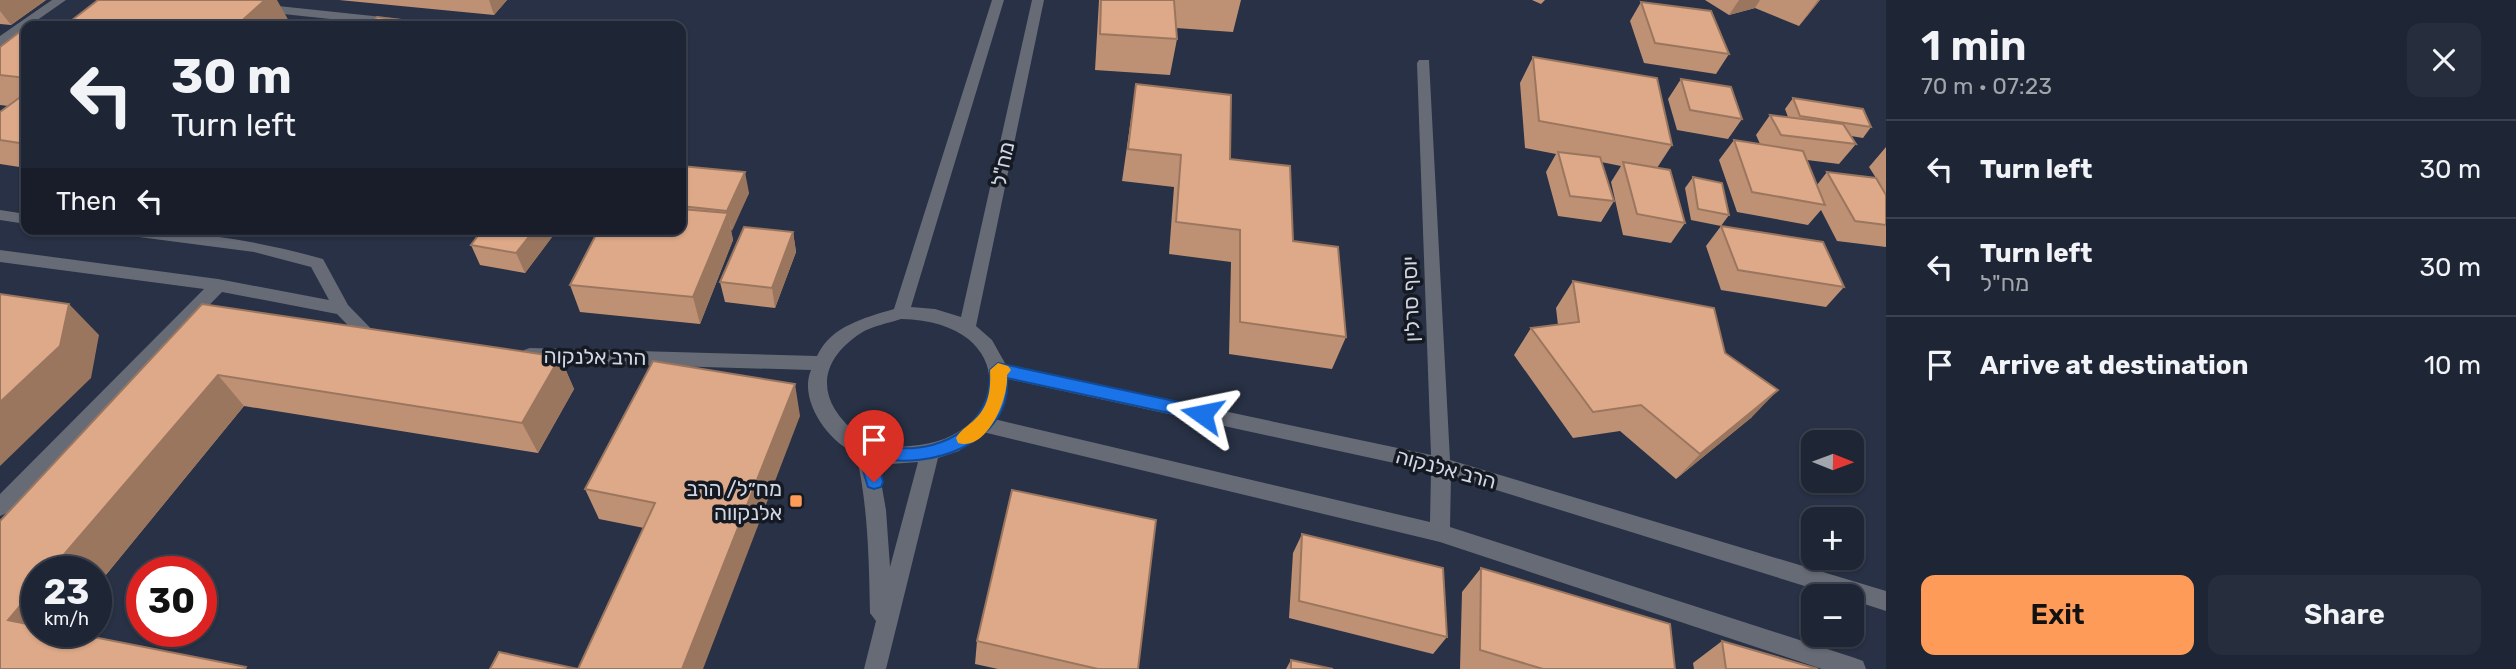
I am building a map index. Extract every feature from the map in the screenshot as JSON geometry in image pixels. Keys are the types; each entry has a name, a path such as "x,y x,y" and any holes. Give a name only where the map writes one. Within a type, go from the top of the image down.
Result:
{"street":[{"path":"30,21 60,0"},
{"path":"901,313 998,0"},
{"name":"מח\"ל","path":"967,328 1038,0"},
{"path":"240,5 385,21"},
{"path":"0,42 21,27"},
{"name":"יוסף סרלין","path":"1424,63 1441,466 1440,533"},
{"path":"0,215 21,218"},
{"path":"165,235 254,246 317,263 342,309 376,343 388,344"},
{"path":"0,256 218,285 342,309"},
{"path":"0,507 218,285"},
{"path":"901,313 924,313 948,319 967,328 982,340 998,370 1000,388 994,407 982,424 959,442 930,453 896,455 865,448 839,433 822,412 816,387 820,363 830,348 852,329 880,316 901,313"},
{"name":"הרב אלנקוה","path":"515,355 820,363"},
{"name":"הרב אלנקוה","path":"998,370 1441,466 1886,601"},
{"path":"982,424 1440,533 1855,669"},
{"path":"865,448 874,482 880,529 881,642"},
{"path":"875,669 930,453"}],"building":[{"path":"98,0 265,0 242,21 71,21"},
{"path":"1101,0 1174,0 1177,39 1100,34"},
{"path":"1641,2 1711,11 1729,54 1655,43"},
{"path":"377,17 409,21 373,21"},
{"path":"21,31 21,77 0,75 0,47"},
{"path":"1533,57 1657,78 1672,145 1539,121"},
{"path":"1681,79 1731,87 1742,119 1690,110"},
{"path":"1136,84 1231,95 1230,159 1290,166 1293,241 1338,247 1346,337 1240,322 1240,230 1176,222 1181,155 1128,149"},
{"path":"21,98 21,143 0,140 0,112"},
{"path":"1793,98 1863,109 1871,127 1800,116"},
{"path":"1770,115 1843,124 1856,144 1781,135"},
{"path":"1734,140 1803,151 1825,205 1752,192"},
{"path":"1558,152 1600,157 1614,201 1570,196"},
{"path":"1623,162 1670,170 1685,223 1637,214"},
{"path":"686,166 745,172 727,211 686,207"},
{"path":"1827,172 1876,178 1886,195 1886,225 1855,221"},
{"path":"1693,177 1722,183 1729,215 1698,209"},
{"path":"686,209 728,213 693,297 570,285 596,235 686,235"},
{"path":"1721,226 1823,242 1844,287 1738,270"},
{"path":"744,227 793,232 772,288 720,282"},
{"path":"478,235 530,235 516,253 471,245"},
{"path":"1573,281 1714,308 1725,353 1778,390 1700,454 1641,405 1593,412 1531,328 1579,322"},
{"path":"0,294 69,304 60,346 0,402"},
{"path":"202,304 560,357 522,423 218,375 63,556 21,556 21,605 8,620 21,623 21,647 112,647 112,641 126,643 126,647 144,647 246,667 245,669 0,669 0,521"},
{"path":"653,361 795,384 682,669 578,669 655,503 585,489"},
{"path":"1012,490 1156,520 1138,669 1098,669 977,641"},
{"path":"1302,534 1443,568 1447,637 1299,601"},
{"path":"1481,568 1670,624 1675,669 1543,669 1480,650"},
{"path":"1722,641 1818,669 1726,669"},
{"path":"499,652 578,669 490,669"},
{"path":"1291,660 1333,669 1291,669"}],"slow traffic":[{"path":"965,438 982,424 994,407 1000,388 998,370 1002,370"}],"place":[{"name":"מח״ל/ הרב אלנקווה","path":"796,501"}],"route":[{"path":"874,482 865,448 896,455 930,453 959,442 982,424 994,407 1000,388 998,370 1202,414"}]}
